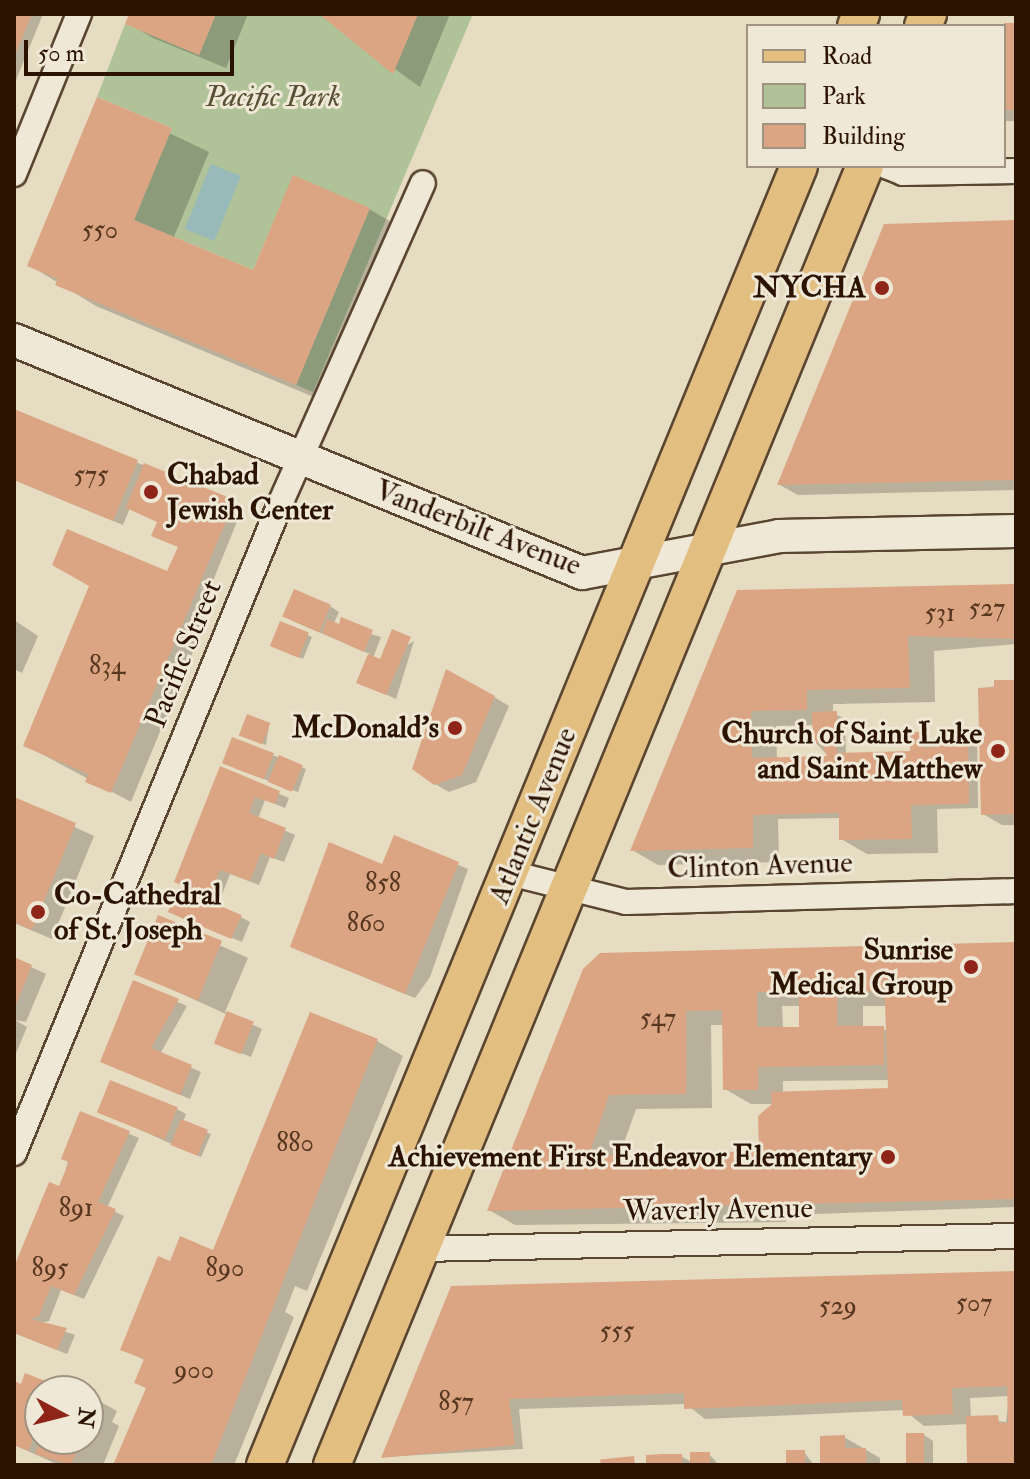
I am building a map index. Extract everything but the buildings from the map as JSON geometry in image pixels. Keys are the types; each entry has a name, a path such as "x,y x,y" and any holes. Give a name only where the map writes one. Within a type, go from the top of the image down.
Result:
{"main road":[{"name":"Atlantic Avenue","path":"265,1465 798,168"},
{"name":"Atlantic Avenue","path":"332,1465 864,168"},
{"name":"Vanderbilt Avenue","path":"14,340 582,573 779,536 1016,531"}],"street":[{"path":"14,174 79,14"},
{"path":"891,168 903,173 1016,171"},
{"name":"Pacific Street","path":"14,1153 300,459 423,183"},
{"name":"Clinton Avenue","path":"510,873 626,902 1016,891"},
{"name":"Waverly Avenue","path":"421,1249 1016,1236"}],"green space":[{"name":"Pacific Park","path":"216,14 319,14 393,73 418,14 473,14 313,392 296,385 370,208 293,176 253,270 134,220 172,128 97,97 125,24 199,55"}],"water":[{"path":"211,164 241,176 214,241 185,229"}],"place":[{"name":"NYCHA","path":"882,288"},
{"name":"Chabad Jewish Center","path":"151,492"},
{"name":"McDonald's","path":"455,728"},
{"name":"Church of Saint Luke and Saint Matthew","path":"998,751"},
{"name":"Co-Cathedral of St. Joseph","path":"38,912"},
{"name":"Sunrise Medical Group","path":"971,967"},
{"name":"Achievement First Endeavor Elementary","path":"888,1157"}]}
